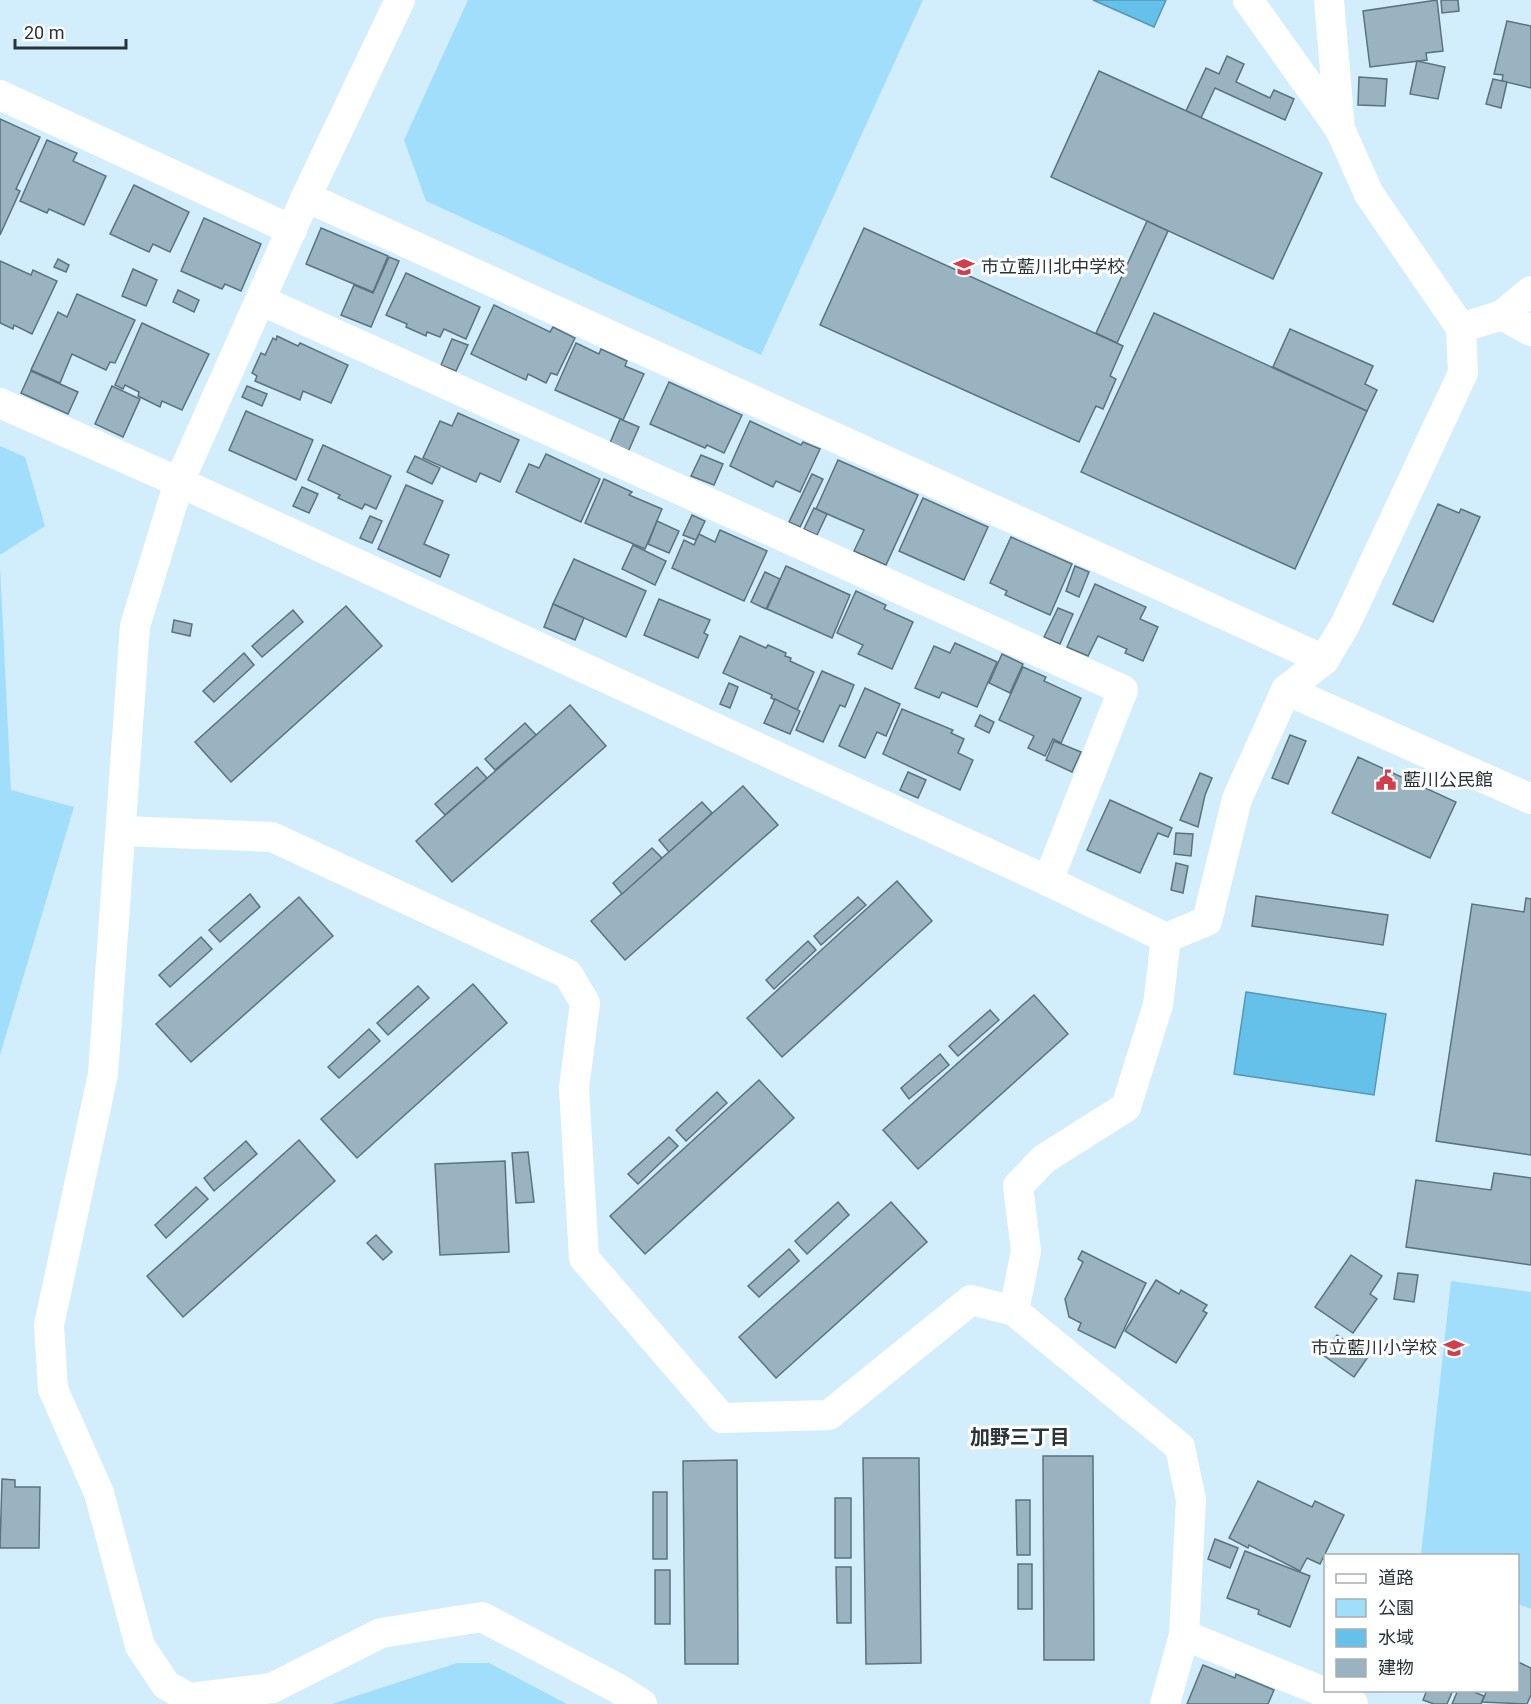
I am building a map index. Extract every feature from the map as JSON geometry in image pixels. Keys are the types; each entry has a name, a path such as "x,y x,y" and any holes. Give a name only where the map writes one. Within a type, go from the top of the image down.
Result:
{"street":[{"path":"400,0 306,197 179,482 135,626 103,1074 49,1324 53,1389 99,1493 140,1646 166,1685 188,1701 272,1688 381,1633 482,1617 617,1688 642,1704"},
{"path":"0,403 179,482 1048,881 1166,938 1207,921 1237,799 1286,690 1324,660 1345,625 1463,373 1461,328 1370,194 1340,129 1248,0"},
{"path":"1329,0 1340,129"},
{"path":"0,95 292,230"},
{"path":"306,197 1324,660"},
{"path":"1461,328 1502,315 1531,291"},
{"path":"260,300 1123,690 1048,881"},
{"path":"1502,315 1531,331"},
{"path":"1286,690 1531,799"},
{"path":"122,831 272,837 568,974 585,1003 573,1088 584,1258 722,1418 829,1415 972,1300 1014,1311 1180,1447 1191,1500 1184,1635 1165,1704"},
{"path":"1014,1311 1026,1251 1018,1186 1044,1159 1126,1107 1158,1005 1166,938"},
{"path":"1184,1635 1353,1704"}],"green space":[{"path":"468,0 923,0 761,355 426,201 404,140"},
{"path":"0,446 25,457 45,526 0,555"},
{"path":"0,566 11,790 74,807 0,1055"},
{"path":"1451,1281 1531,1292 1531,1609 1519,1604 1519,1554 1421,1554"},
{"path":"457,1663 489,1663 567,1704 332,1704"}],"water":[{"path":"1093,0 1166,0 1154,27"},
{"path":"1246,992 1386,1014 1374,1095 1234,1074"}],"building":[{"path":"1437,0 1443,51 1426,53 1427,60 1370,67 1363,11"},
{"path":"1441,0 1458,0 1459,11 1442,13"},
{"path":"1507,21 1531,26 1531,88 1502,81 1503,75 1494,74"},
{"path":"1227,56 1244,64 1236,82 1270,98 1274,90 1294,99 1285,120 1215,88 1201,118 1186,111 1206,68 1219,74"},
{"path":"1417,61 1445,67 1438,99 1410,94"},
{"path":"1099,71 1322,173 1273,279 1051,177"},
{"path":"1359,77 1387,79 1385,106 1358,105"},
{"path":"1493,79 1507,82 1501,108 1486,104"},
{"path":"0,119 40,137 16,189 20,191 0,235"},
{"path":"47,140 77,153 73,161 106,176 84,225 49,209 47,213 20,201"},
{"path":"134,185 189,212 170,252 153,244 149,252 110,234"},
{"path":"204,218 261,244 241,291 225,284 222,289 181,271"},
{"path":"1147,221 1168,231 1117,343 1096,333"},
{"path":"321,228 388,256 373,292 306,264"},
{"path":"864,228 1123,346 1110,376 1116,379 1103,409 1096,406 1079,442 820,325"},
{"path":"389,257 399,261 371,327 341,315 354,285 373,293"},
{"path":"58,259 69,265 66,272 54,267"},
{"path":"0,261 31,275 33,270 57,281 32,334 14,325 13,329 0,323"},
{"path":"133,269 157,280 146,306 122,296"},
{"path":"406,273 480,307 466,339 444,329 440,337 427,332 426,336 386,315"},
{"path":"178,290 199,300 194,312 173,302"},
{"path":"77,294 135,320 115,363 110,362 106,370 72,354 60,383 31,370 58,312 67,317"},
{"path":"494,305 550,332 553,327 575,338 557,375 551,373 546,383 528,374 526,380 471,354"},
{"path":"1154,313 1367,411 1295,569 1081,472"},
{"path":"142,323 209,354 182,410 162,401 160,407 138,396 139,392 125,385 123,389 115,385"},
{"path":"1290,329 1373,366 1365,384 1377,390 1367,411 1273,367"},
{"path":"277,336 298,346 300,343 348,365 331,403 303,391 300,400 255,381 257,376 252,373 261,353 265,355 273,338 276,340"},
{"path":"452,339 468,345 456,371 441,365"},
{"path":"576,343 599,354 601,349 627,361 625,366 644,374 623,420 555,390"},
{"path":"31,371 78,392 68,414 21,393"},
{"path":"669,382 742,415 724,453 707,445 705,448 650,424"},
{"path":"112,386 140,399 123,437 95,424"},
{"path":"247,386 267,394 262,406 242,397"},
{"path":"246,411 313,440 296,480 229,450"},
{"path":"458,413 519,440 500,482 480,473 476,482 423,458 440,421 452,426"},
{"path":"620,419 639,427 628,452 610,443"},
{"path":"750,421 801,445 803,442 820,449 800,492 776,481 773,487 730,466"},
{"path":"323,445 391,476 376,509 365,504 362,509 338,498 340,495 308,480"},
{"path":"546,454 600,479 581,522 516,492 529,464 539,468"},
{"path":"701,455 723,464 714,485 691,476"},
{"path":"415,456 440,468 432,484 407,472"},
{"path":"838,460 918,495 886,565 854,551 864,530 816,509"},
{"path":"812,474 823,479 800,527 789,522"},
{"path":"604,479 632,492 629,495 662,509 645,549 585,523"},
{"path":"406,485 443,501 424,544 449,555 440,577 378,549"},
{"path":"302,487 318,494 309,513 293,506"},
{"path":"923,498 988,527 964,580 899,551"},
{"path":"1438,504 1459,513 1461,509 1480,517 1433,622 1393,604"},
{"path":"814,508 827,514 817,535 804,529"},
{"path":"692,515 705,521 696,540 683,535"},
{"path":"370,516 382,521 372,543 360,538"},
{"path":"657,521 679,531 669,553 648,544"},
{"path":"720,530 767,551 744,601 672,568 684,540 694,545 699,534 715,542"},
{"path":"1011,537 1072,564 1050,615 1005,595 1007,591 990,583"},
{"path":"633,545 666,561 655,585 622,569"},
{"path":"574,559 646,591 626,637 553,604"},
{"path":"786,566 850,595 832,638 767,609"},
{"path":"1075,566 1089,572 1079,597 1066,591"},
{"path":"765,572 780,579 766,609 751,602"},
{"path":"1095,584 1146,607 1140,619 1158,627 1143,661 1125,653 1127,649 1098,636 1088,656 1067,647"},
{"path":"856,591 886,605 884,609 913,622 892,669 858,654 863,645 837,633"},
{"path":"659,599 710,620 704,633 708,635 698,658 644,635"},
{"path":"553,604 584,618 575,640 544,627"},
{"path":"346,606 382,646 231,782 195,742"},
{"path":"1058,608 1073,614 1060,644 1044,637"},
{"path":"293,610 303,622 262,657 252,646"},
{"path":"174,620 192,624 190,636 172,632"},
{"path":"740,636 766,648 768,645 786,653 785,656 791,658 790,661 814,672 797,710 771,698 772,695 723,673"},
{"path":"955,643 997,662 977,707 942,692 939,698 915,688 934,646 950,653"},
{"path":"244,653 254,665 214,702 203,691"},
{"path":"1002,654 1023,664 1010,693 989,683"},
{"path":"1023,667 1046,677 1044,681 1081,698 1061,743 1053,739 1045,756 1028,748 1034,736 999,720"},
{"path":"822,671 854,685 845,707 840,705 823,742 796,730"},
{"path":"729,683 738,687 730,708 720,704"},
{"path":"865,688 900,704 886,736 877,732 865,758 839,746"},
{"path":"775,699 800,711 790,734 764,723"},
{"path":"570,705 606,746 452,882 416,841"},
{"path":"902,709 953,730 951,733 964,739 958,753 973,760 960,790 883,754"},
{"path":"980,715 994,722 989,733 975,726"},
{"path":"525,723 536,735 495,770 485,759"},
{"path":"1290,735 1306,741 1288,784 1272,778"},
{"path":"1054,741 1081,752 1072,772 1046,760"},
{"path":"1358,757 1456,802 1430,858 1332,813"},
{"path":"477,767 487,778 445,815 435,804"},
{"path":"908,772 926,780 918,798 900,790"},
{"path":"1200,773 1212,778 1205,795 1198,827 1180,820"},
{"path":"743,786 778,825 625,960 591,921"},
{"path":"1110,800 1172,828 1168,837 1158,833 1140,873 1087,850"},
{"path":"702,802 712,813 669,852 659,840"},
{"path":"1176,833 1193,834 1191,856 1174,854"},
{"path":"652,848 662,858 622,894 613,883"},
{"path":"1176,863 1188,866 1183,893 1171,890"},
{"path":"897,881 932,921 782,1057 747,1018"},
{"path":"250,894 260,907 220,942 209,930"},
{"path":"1256,896 1388,915 1383,945 1252,926"},
{"path":"299,897 333,936 191,1062 156,1024"},
{"path":"858,897 866,905 821,945 814,936"},
{"path":"1526,898 1531,899 1531,1155 1436,1141 1472,904 1524,912"},
{"path":"201,937 212,949 170,987 159,975"},
{"path":"808,941 816,950 774,989 766,980"},
{"path":"473,984 507,1023 357,1158 321,1119"},
{"path":"418,986 429,998 388,1035 377,1023"},
{"path":"1034,995 1068,1034 918,1169 883,1130"},
{"path":"990,1010 999,1020 958,1056 949,1046"},
{"path":"369,1029 380,1041 339,1078 328,1067"},
{"path":"940,1054 949,1065 909,1099 901,1088"},
{"path":"759,1080 794,1118 645,1254 610,1216"},
{"path":"717,1092 727,1103 686,1141 676,1130"},
{"path":"669,1137 678,1146 638,1184 628,1174"},
{"path":"299,1140 335,1181 183,1317 147,1276"},
{"path":"246,1141 257,1154 214,1191 204,1178"},
{"path":"528,1152 534,1202 516,1203 512,1153"},
{"path":"505,1161 509,1252 440,1255 435,1164"},
{"path":"1494,1173 1531,1178 1531,1265 1406,1247 1416,1180 1491,1190"},
{"path":"196,1187 208,1199 166,1238 155,1225"},
{"path":"838,1202 849,1215 807,1254 795,1241"},
{"path":"891,1202 927,1242 776,1378 739,1337"},
{"path":"376,1235 392,1252 383,1260 367,1243"},
{"path":"789,1249 799,1261 759,1297 748,1286"},
{"path":"1082,1251 1146,1283 1115,1348 1078,1330 1081,1323 1069,1317 1065,1299 1083,1262 1078,1259"},
{"path":"1351,1255 1382,1276 1370,1294 1377,1299 1353,1333 1315,1307"},
{"path":"1398,1273 1418,1275 1414,1302 1394,1299"},
{"path":"1156,1280 1179,1294 1181,1290 1207,1305 1203,1311 1207,1313 1176,1363 1125,1331"},
{"path":"1337,1335 1368,1357 1354,1377 1323,1355"},
{"path":"1043,1456 1093,1456 1094,1660 1044,1660"},
{"path":"863,1458 919,1458 921,1663 866,1664"},
{"path":"737,1460 738,1664 685,1664 683,1461"},
{"path":"2,1479 15,1480 15,1487 40,1487 39,1548 0,1548"},
{"path":"1258,1481 1312,1507 1315,1501 1344,1515 1320,1564 1307,1558 1300,1571 1249,1545 1248,1548 1229,1538"},
{"path":"653,1492 667,1492 667,1559 653,1559"},
{"path":"835,1498 851,1498 851,1558 835,1558"},
{"path":"1016,1500 1030,1500 1030,1555 1017,1555"},
{"path":"1215,1539 1238,1548 1230,1568 1208,1559"},
{"path":"1245,1551 1310,1576 1290,1627 1258,1614 1259,1610 1227,1598"},
{"path":"1018,1564 1032,1564 1032,1609 1018,1609"},
{"path":"836,1567 851,1567 851,1623 837,1623"},
{"path":"655,1570 670,1570 670,1624 655,1624"},
{"path":"1519,1662 1531,1668 1531,1695 1527,1704 1482,1702 1486,1692 1519,1692"},
{"path":"1203,1665 1235,1678 1236,1674 1274,1690 1268,1704 1187,1704"},
{"path":"1426,1692 1452,1692 1447,1704 1434,1704 1423,1700"},
{"path":"1457,1692 1474,1692 1484,1696 1481,1704 1452,1704"}],"place":[{"name":"市立藍川北中学校","path":"964,267"},
{"name":"藍川公民館","path":"1386,780"},
{"name":"市立藍川小学校","path":"1454,1348"}],"district":[{"name":"加野三丁目","path":"1020,1437"}]}
